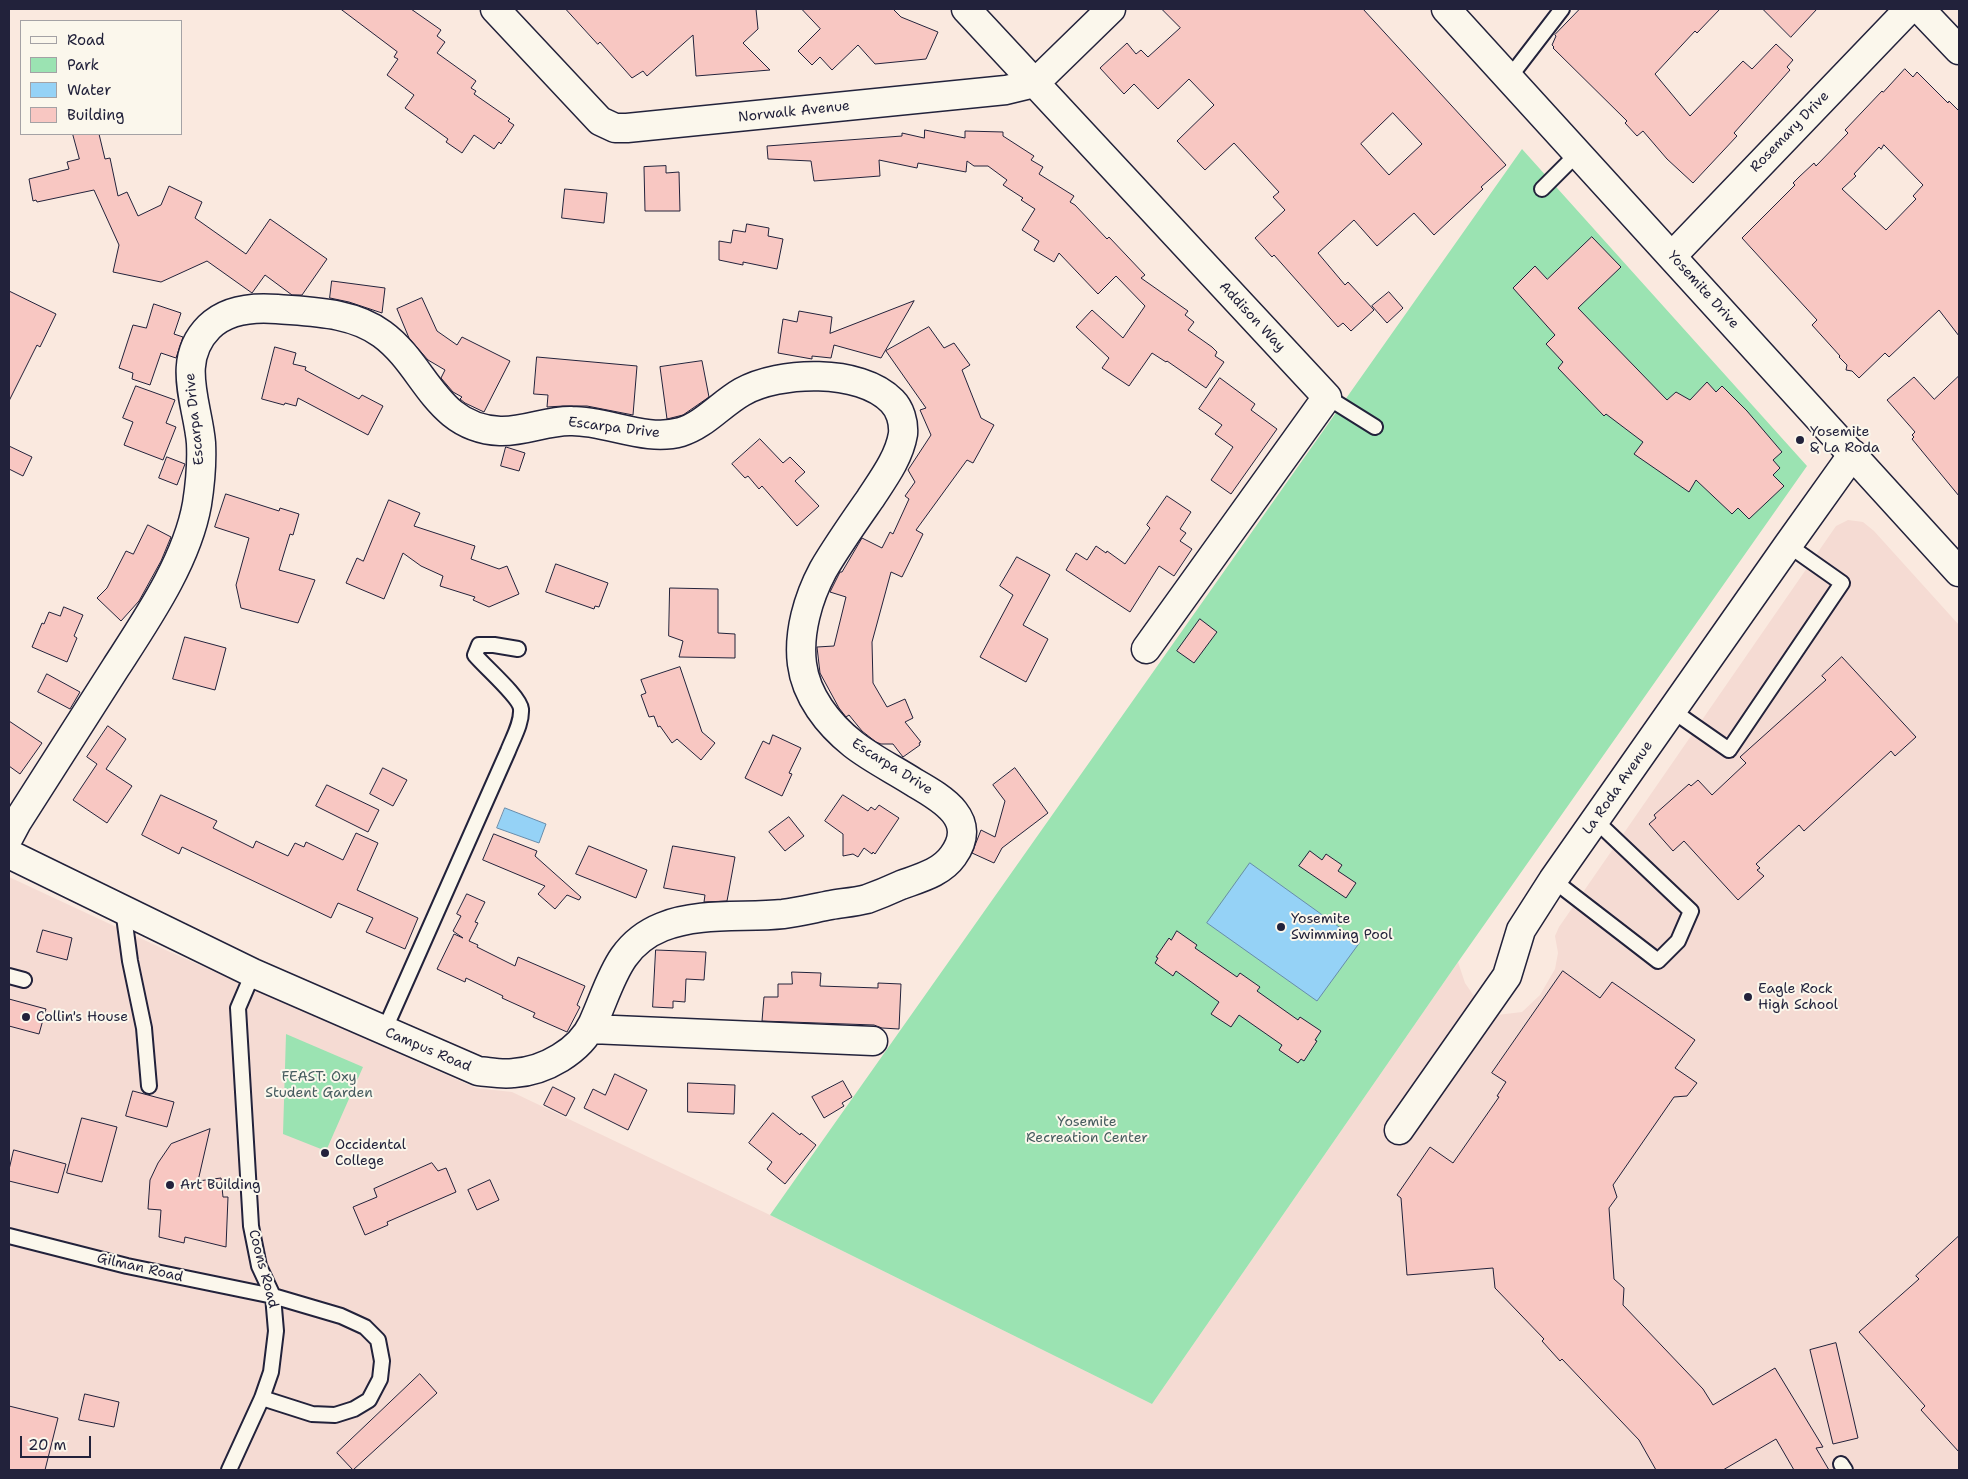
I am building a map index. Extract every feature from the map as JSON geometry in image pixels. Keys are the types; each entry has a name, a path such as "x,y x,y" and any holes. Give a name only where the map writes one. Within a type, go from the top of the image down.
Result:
{"street":[{"name":"Norwalk Avenue","path":"495,9 600,121 615,128 1006,90 1035,83"},
{"name":"Addison Way","path":"966,9 1327,397"},
{"path":"1035,83 1111,9"},
{"name":"Yosemite Drive","path":"1446,9 1958,568"},
{"name":"Rosemary Drive","path":"1672,256 1909,9"},
{"path":"1920,9 1959,50"},
{"name":"Escarpa Drive","path":"9,837 140,629 180,559 188,539 197,505 201,470 201,442 190,390 190,368 197,343 209,327 228,314 260,307 322,312 363,322 388,338 449,412 472,426 497,431 528,429 555,422 577,420 660,435 685,431 746,389 768,381 793,377 819,376 862,382 889,397 901,412 904,431 892,466 819,576 799,643 804,679 825,718 855,746 942,799 959,816 963,836 953,857 936,872 866,899 784,914 695,919 668,924 644,935 628,951 612,976 591,1029"},
{"path":"1146,649 1327,397"},
{"name":"La Roda Avenue","path":"1399,1130 1506,976 1521,930 1553,880 1853,454"},
{"name":"Campus Road","path":"9,854 253,973 478,1071 510,1074 532,1070 558,1060 575,1047 591,1029"},
{"path":"591,1029 873,1041"}],"lane":[{"path":"1509,78 1562,9"},
{"path":"1542,189 1578,153"},
{"path":"1327,397 1375,427"},
{"path":"1673,711 1729,750 1842,583 1788,545"},
{"path":"384,1031 519,723 521,708 514,696 485,668 475,655 479,645 518,648"},
{"path":"1553,880 1658,961 1678,941 1691,911 1595,820"},
{"path":"124,909 130,961 144,1028 148,1086"},
{"name":"Coons Road","path":"229,1470 262,1398 271,1372 276,1330 273,1296 259,1266 251,1226 238,1008 253,973"},
{"path":"9,976 24,980"},
{"name":"Gilman Road","path":"9,1236 127,1266 273,1296 340,1316 365,1327 378,1340 382,1361 380,1379 369,1400 354,1409 335,1415 312,1414 262,1398"}],"shaded area":[{"path":"1848,520 1863,522 1874,531 1959,625 1959,1470 9,1470 9,877 170,952 476,1088 512,1092 770,1215 1152,1404 1458,962 1465,983 1476,999 1497,1015 1522,1012 1540,995 1555,969 1558,953 1555,936 1559,927 1836,526"}],"green space":[{"name":"Yosemite Recreation Center","path":"1522,149 1807,466 1458,962 1152,1404 770,1215"},
{"name":"FEAST: Oxy Student Garden","path":"286,1034 363,1067 326,1151 283,1134"}],"water":[{"path":"505,808 546,824 539,843 497,828"},
{"path":"1250,863 1360,942 1317,1001 1207,923"}],"building":[{"path":"341,9 411,9 441,30 437,36 445,42 437,53 476,81 471,88 476,91 474,94 510,119 508,121 514,125 501,144 499,142 494,149 474,135 462,153 446,142 448,139 405,108 414,95 387,75 398,59 394,57 397,52"},
{"path":"566,9 756,9 758,29 743,43 770,70 696,76 693,35 647,76 643,71 632,78 600,42 598,44"},
{"path":"802,9 893,9 901,17 938,32 926,59 875,64 858,45 832,70 820,57 812,65 798,51 820,29"},
{"path":"1162,9 1363,9 1506,165 1481,187 1483,189 1434,235 1414,213 1377,246 1354,220 1318,253 1345,285 1348,282 1374,310 1351,331 1343,323 1338,327 1274,255 1272,257 1255,238 1285,210 1273,197 1279,192 1234,143 1205,170 1177,141 1214,105 1189,79 1158,109 1134,84 1124,94 1100,68 1127,43 1136,54 1141,50 1148,57 1180,28","holes":["1393,113 1422,144 1389,175 1361,144"]},
{"path":"1580,9 1720,9 1697,33 1695,31 1655,74 1690,116 1743,61 1752,69 1776,44 1793,60 1787,67 1790,70 1734,133 1737,136 1693,183 1667,159 1643,131 1637,136 1625,123 1627,121 1553,48 1555,35"},
{"path":"1763,9 1817,9 1791,37"},
{"path":"1905,69 1913,77 1917,72 1948,103 1949,101 1959,111 1959,336 1939,310 1889,357 1885,353 1859,378 1852,371 1846,370 1847,365 1812,325 1817,320 1742,238 1795,185 1793,183 1799,177 1814,163 1816,166 1848,133 1845,130","holes":["1884,145 1923,185 1913,196 1916,199 1886,230 1842,189 1856,176 1854,174 1879,147 1881,149"]},
{"path":"925,130 965,138 965,131 1003,132 1003,136 1034,156 1031,160 1043,167 1039,174 1074,196 1070,202 1107,239 1109,237 1145,275 1141,278 1188,311 1185,315 1194,322 1188,330 1212,347 1217,352 1215,356 1224,362 1206,388 1152,353 1129,386 1102,368 1109,358 1076,327 1092,310 1123,338 1145,306 1116,276 1098,294 1059,253 1054,262 1034,250 1039,241 1022,230 1035,209 1021,200 1023,198 1003,185 1007,180 988,166 974,166 967,161 966,172 918,163 917,168 879,160 880,176 814,181 811,161 768,159 767,146 902,136 902,133 924,138"},
{"path":"73,135 99,135 105,159 110,158 118,196 127,192 138,216 161,205 169,186 202,202 195,218 246,254 270,219 327,259 302,295 292,295 265,275 252,293 207,261 161,282 113,272 119,245 94,190 37,202 36,200 33,201 29,179 69,169 67,162 79,159"},
{"path":"666,166 666,173 679,172 680,211 645,211 644,167"},
{"path":"565,189 607,193 604,223 562,218"},
{"path":"747,224 769,228 768,236 783,239 777,269 743,262 743,265 719,260 719,241 731,243 733,230 745,232"},
{"path":"1592,237 1621,267 1578,308 1667,400 1676,392 1690,400 1707,382 1716,392 1722,386 1747,411 1782,452 1773,460 1780,468 1773,475 1784,486 1749,519 1738,508 1732,514 1696,480 1689,492 1634,454 1643,442 1606,414 1604,416 1558,368 1563,362 1546,344 1555,335 1513,288 1535,266 1547,279"},
{"path":"332,281 385,288 382,313 330,298"},
{"path":"9,291 56,314 40,347 37,345 9,401"},
{"path":"1389,292 1403,308 1387,323 1372,306"},
{"path":"422,298 437,331 457,345 462,337 510,361 484,412 460,399 462,397 453,392 441,378 445,370 428,360 409,338 397,309"},
{"path":"914,301 881,358 834,345 831,358 812,356 812,359 778,353 783,319 797,322 799,311 832,317 830,333"},
{"path":"154,304 181,313 174,334 183,337 176,358 161,353 150,385 132,379 133,373 119,368 133,325 146,328"},
{"path":"929,327 944,348 954,343 970,365 962,370 981,418 994,425 973,463 967,460 916,530 923,534 902,577 891,572 872,642 873,683 887,707 905,699 913,718 905,722 921,742 919,743 920,745 903,757 893,744 876,742 862,731 849,715 846,717 820,673 817,647 834,646 846,597 830,592 840,572 842,572 862,538 882,548 890,532 893,534 909,499 905,496 915,482 908,470 931,435 920,410 926,408 886,351"},
{"path":"275,347 296,353 293,364 306,367 305,370 359,399 362,395 383,406 368,435 298,398 296,406 262,399"},
{"path":"537,357 637,366 633,415 587,406 547,407 548,395 534,394"},
{"path":"702,361 709,397 683,415 667,419 660,367"},
{"path":"1959,376 1959,496 1912,439 1914,437 1912,435 1915,432 1887,400 1914,377 1934,399"},
{"path":"1220,378 1255,404 1251,410 1277,429 1231,494 1211,480 1233,447 1215,434 1222,425 1199,409"},
{"path":"136,386 175,400 166,423 176,427 163,460 124,445 133,422 123,418"},
{"path":"760,439 783,463 790,457 805,472 795,481 819,506 797,526 762,486 759,489 748,476 745,478 732,464"},
{"path":"9,446 32,457 23,476 9,469"},
{"path":"506,447 525,453 519,471 501,466"},
{"path":"167,457 185,464 177,485 159,478"},
{"path":"226,494 279,511 280,508 299,514 293,535 290,534 279,570 315,580 298,623 241,608 236,585 249,538 215,527"},
{"path":"1167,496 1191,512 1180,529 1186,533 1180,541 1192,549 1174,576 1159,566 1130,612 1066,570 1076,553 1087,560 1096,546 1106,553 1107,551 1125,564 1150,528 1147,525"},
{"path":"389,500 420,513 414,526 475,546 471,559 499,569 507,566 519,594 489,607 473,600 475,597 440,586 443,576 421,566 403,553 384,599 346,583 357,558 363,561"},
{"path":"148,525 171,537 161,561 139,601 121,621 97,598 107,588 126,551 133,554"},
{"path":"1017,557 1050,575 1023,625 1048,639 1026,682 980,657 1013,595 1000,586"},
{"path":"556,564 608,583 599,607 595,606 594,609 546,592"},
{"path":"670,588 718,589 718,633 735,634 735,658 679,657 683,641 669,636"},
{"path":"64,607 83,615 74,636 77,638 67,662 32,647 49,612 60,616"},
{"path":"1200,619 1217,632 1194,663 1177,651"},
{"path":"185,637 226,648 215,690 173,679"},
{"path":"1842,657 1916,737 1895,756 1891,751 1804,831 1799,825 1756,864 1760,868 1757,870 1764,876 1738,900 1684,841 1673,851 1649,824 1656,818 1654,815 1689,784 1691,786 1698,780 1712,795 1746,763 1740,757 1826,680 1822,676"},
{"path":"680,667 702,732 715,743 701,760 677,739 672,743 660,726 658,727 654,716 649,717 641,695 646,693 641,680"},
{"path":"47,674 80,692 70,709 38,692"},
{"path":"9,721 42,743 20,774 9,766"},
{"path":"108,726 126,739 106,769 132,786 107,823 73,800 97,764 87,757"},
{"path":"773,735 801,748 789,773 792,774 782,796 745,778 763,741 769,744"},
{"path":"383,768 407,780 393,806 370,794"},
{"path":"1015,768 1048,813 1002,848 994,863 972,853 981,830 995,837 1005,801 993,785"},
{"path":"327,785 379,810 368,832 316,806"},
{"path":"161,795 217,821 213,828 253,848 256,841 288,856 295,843 304,847 306,842 343,860 356,833 378,843 357,890 418,918 405,949 366,932 373,918 338,903 331,918 182,847 179,854 142,835"},
{"path":"843,795 868,811 871,807 875,810 879,805 899,818 875,854 864,848 858,857 853,854 843,856 843,834 825,821"},
{"path":"789,817 804,836 785,851 769,832"},
{"path":"494,834 537,851 535,856 581,897 579,900 567,895 555,909 538,894 545,886 483,860"},
{"path":"589,846 647,870 636,898 576,874"},
{"path":"673,846 735,857 727,901 704,902 705,895 664,888"},
{"path":"1310,851 1322,860 1326,854 1342,865 1338,871 1356,883 1346,898 1299,866"},
{"path":"467,894 485,902 475,922 478,923 469,941 515,966 518,957 585,986 577,1005 580,1007 567,1032 533,1017 535,1013 502,998 503,996 466,978 465,982 437,969 454,934 463,938 453,931 461,916 457,914"},
{"path":"43,930 72,938 67,960 37,952"},
{"path":"1177,931 1197,945 1195,948 1237,977 1240,973 1260,987 1257,991 1298,1020 1300,1017 1321,1031 1304,1061 1301,1059 1298,1063 1279,1050 1282,1045 1239,1015 1231,1027 1211,1014 1219,1002 1176,971 1173,976 1155,963 1158,958 1156,957 1169,938 1171,940"},
{"path":"656,950 706,952 704,980 686,979 685,1002 673,1001 673,1008 653,1007"},
{"path":"1563,971 1600,998 1612,982 1695,1040 1675,1068 1697,1083 1687,1096 1674,1097 1613,1185 1617,1197 1609,1208 1614,1279 1624,1288 1623,1305 1703,1389 1713,1405 1775,1368 1823,1447 1816,1448 1829,1470 1794,1470 1776,1439 1723,1470 1656,1470 1639,1440 1562,1359 1560,1361 1542,1341 1544,1339 1495,1288 1493,1268 1407,1275 1401,1198 1397,1195 1430,1147 1453,1163 1499,1097 1497,1096 1506,1082 1492,1073"},
{"path":"792,972 821,973 820,986 878,988 878,983 901,984 899,1029 882,1028 874,1025 762,1021 764,997 778,997 778,984 792,984"},
{"name":"Collin's House","path":"9,999 46,1009 39,1034 9,1026"},
{"path":"615,1074 647,1090 628,1130 584,1108 593,1089 605,1095"},
{"path":"843,1081 852,1097 842,1103 844,1106 824,1118 812,1097"},
{"path":"688,1083 735,1085 734,1114 688,1112"},
{"path":"553,1087 575,1098 566,1116 544,1105"},
{"path":"133,1091 174,1102 167,1127 126,1116"},
{"path":"773,1113 800,1135 801,1133 816,1145 785,1184 767,1169 772,1162 749,1143"},
{"path":"82,1118 117,1127 102,1182 67,1173"},
{"name":"Art Building","path":"210,1129 198,1181 221,1178 223,1197 228,1197 226,1247 185,1237 184,1243 159,1237 161,1210 148,1209 150,1180 158,1163 171,1144"},
{"path":"14,1150 66,1164 58,1193 9,1181 9,1170"},
{"path":"432,1163 438,1171 446,1168 456,1192 387,1222 388,1225 365,1235 353,1207 377,1197 374,1189"},
{"path":"490,1180 499,1200 477,1210 468,1190"},
{"path":"1959,1236 1959,1452 1921,1410 1925,1406 1859,1332 1919,1279 1916,1276"},
{"path":"1836,1343 1858,1438 1833,1444 1810,1350"},
{"path":"420,1374 437,1393 353,1470 337,1453"},
{"path":"85,1394 119,1402 114,1427 79,1420"},
{"path":"9,1406 58,1418 45,1470 9,1470"}],"place":[{"name":"Yosemite & La Roda","path":"1800,440"},
{"name":"Yosemite Swimming Pool","path":"1281,927"},
{"name":"Eagle Rock High School","path":"1748,997"},
{"name":"Collin's House","path":"26,1017"},
{"name":"Occidental College","path":"325,1153"},
{"name":"Art Building","path":"170,1185"}]}
